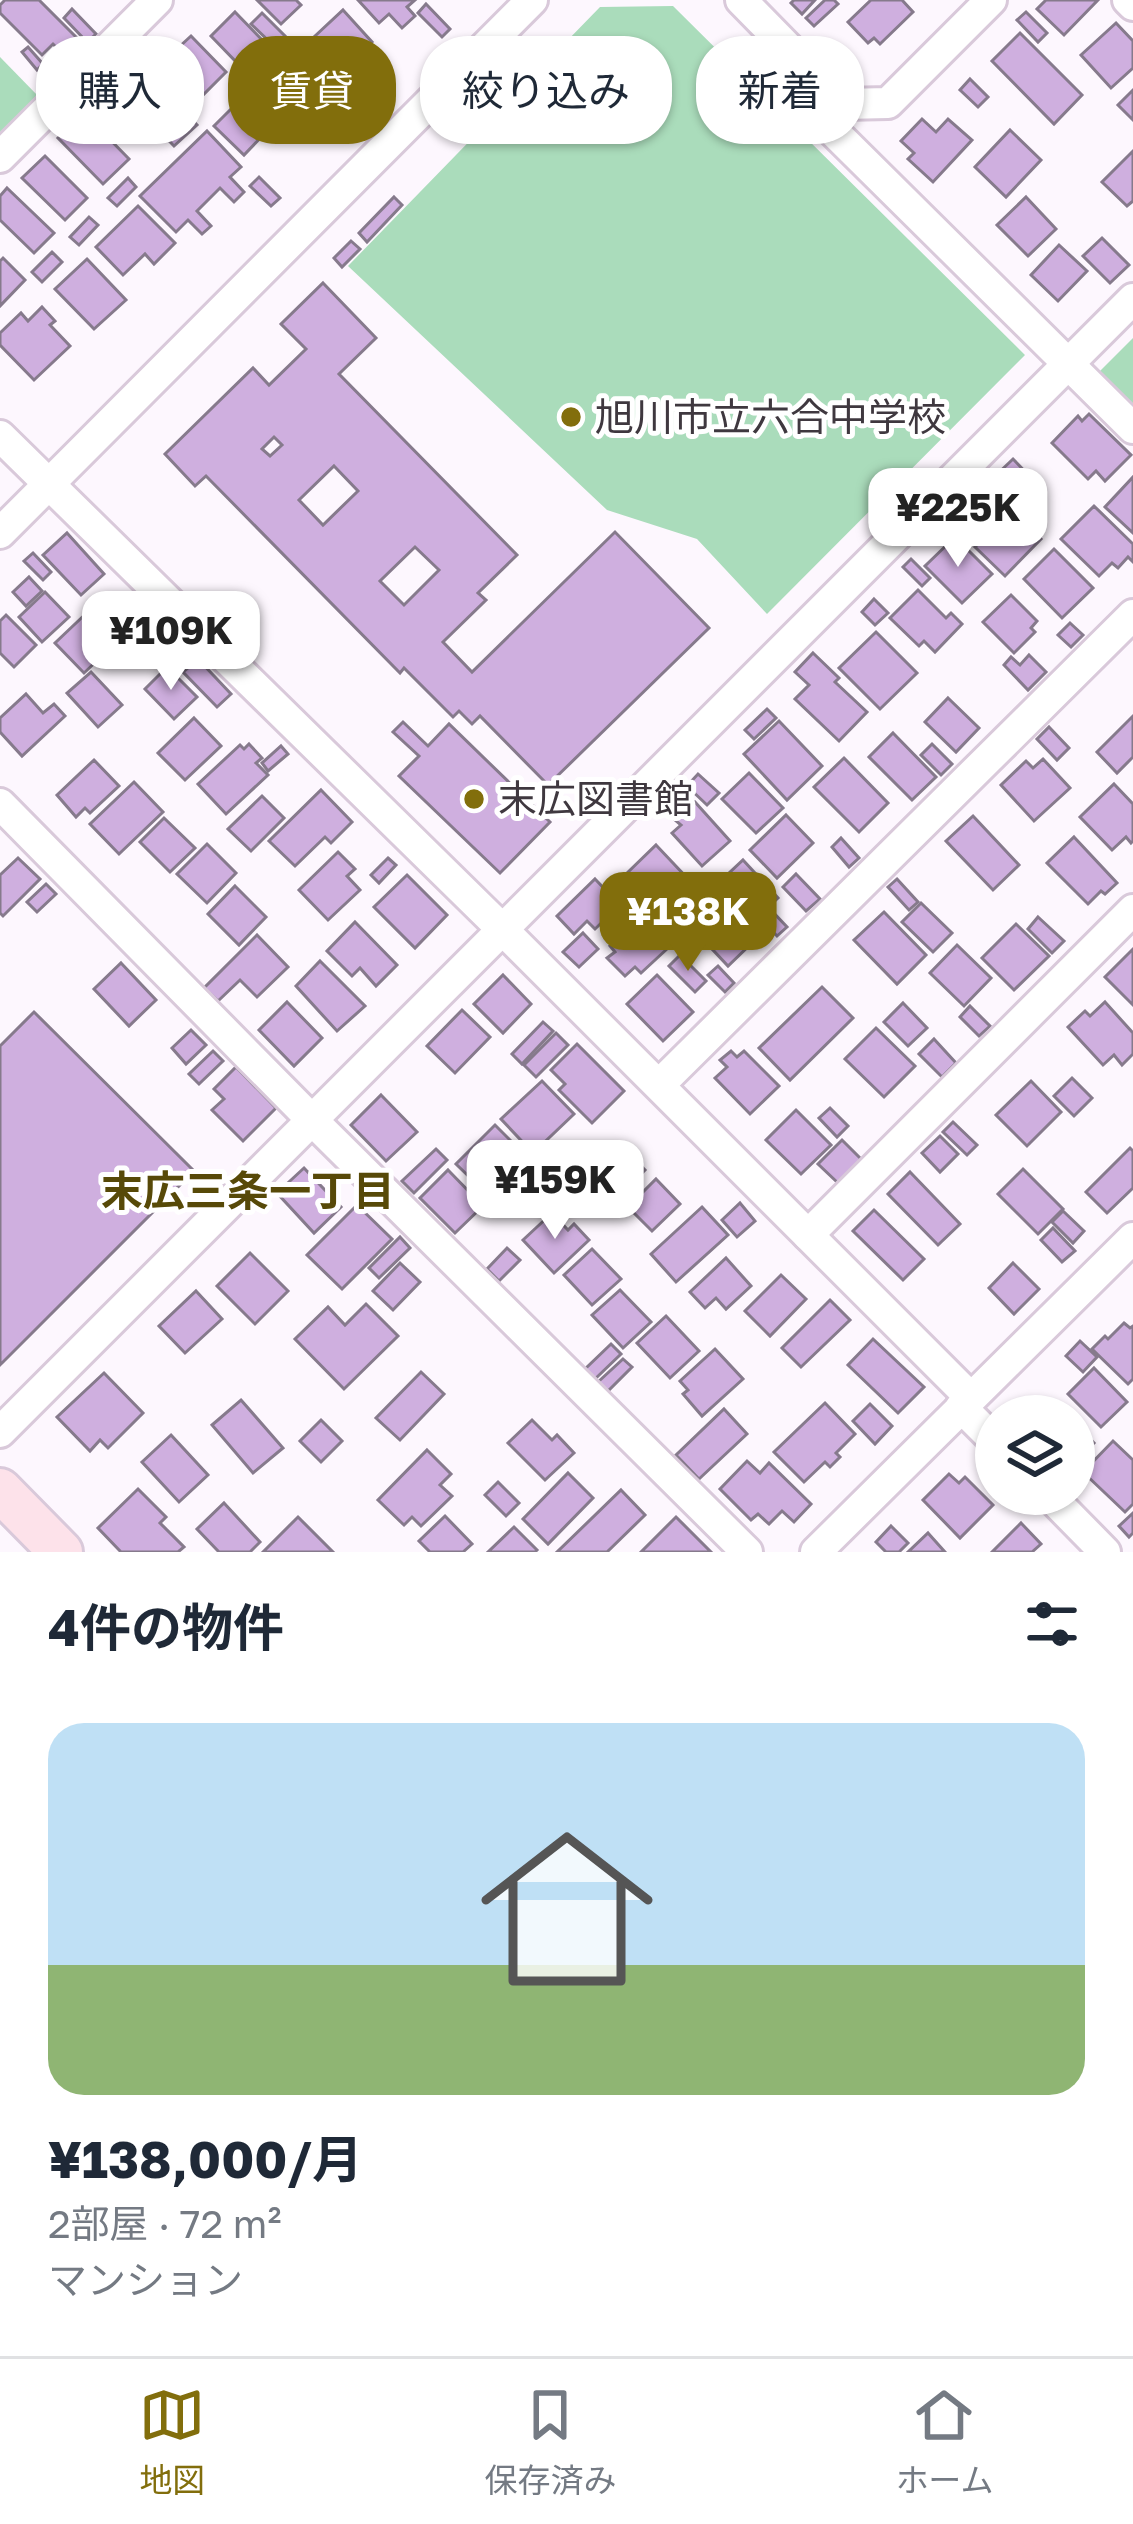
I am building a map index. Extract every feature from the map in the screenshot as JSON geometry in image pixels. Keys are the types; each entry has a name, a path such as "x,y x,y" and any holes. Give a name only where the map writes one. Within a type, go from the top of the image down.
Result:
{"street":[{"path":"0,157 157,0"},
{"path":"0,533 532,0"},
{"path":"741,0 776,36"},
{"path":"864,104 888,103 992,0"},
{"path":"847,144 1133,428"},
{"path":"0,1432 1133,299"},
{"path":"0,436 808,1234 975,1414"},
{"path":"659,1085 1133,615"},
{"path":"0,804 747,1552"},
{"path":"808,1234 1133,910"},
{"path":"816,1552 1133,1238"},
{"path":"0,1490 62,1552"},
{"path":"1069,1515 1106,1552"}],"green space":[{"path":"673,6 703,36 696,36 696,144 812,144 1025,355 767,614 697,539 607,510 348,266 467,144 672,144 672,36 572,36 600,7"},
{"path":"0,57 36,94 36,100 0,135"},
{"path":"1133,338 1133,405 1100,371"}],"building":[{"path":"5,0 39,0 75,36 36,36 36,49 0,13"},
{"path":"257,0 296,0 301,5 281,24"},
{"path":"358,0 415,0 407,7 415,16 402,28 389,14 379,23"},
{"path":"815,0 802,14 791,3"},
{"path":"825,0 838,4 814,26 806,18"},
{"path":"871,0 902,0 913,12 880,44 874,38 868,43 848,22"},
{"path":"1046,0 1098,0 1064,35 1037,9"},
{"path":"426,4 450,29 441,36 418,13"},
{"path":"72,9 96,34 81,36 64,18"},
{"path":"343,10 367,36 315,36"},
{"path":"235,12 258,36 228,36 228,54 211,36"},
{"path":"1026,12 1047,33 1038,42 1017,20"},
{"path":"262,13 285,36 264,36 251,24"},
{"path":"1116,23 1133,41 1133,68 1111,88 1081,55"},
{"path":"1020,33 1082,95 1054,124 992,61"},
{"path":"28,47 36,56 36,69 22,52"},
{"path":"204,49 226,72 204,94"},
{"path":"970,79 988,97 978,107 960,90"},
{"path":"1133,90 1133,120 1118,105"},
{"path":"228,112 228,140 214,126"},
{"path":"922,119 936,132 948,119 972,140 933,182 908,159 914,153 901,141"},
{"path":"1010,130 1041,160 1006,197 975,167"},
{"path":"207,131 241,167 230,177 244,192 234,202 220,188 197,211 211,226 202,234 188,220 176,232 140,196 194,144 204,144"},
{"path":"64,144 114,144 129,159 103,184"},
{"path":"233,144 255,144 244,155"},
{"path":"1133,151 1133,201 1127,206 1102,182"},
{"path":"45,156 87,198 65,220 22,178"},
{"path":"259,177 280,198 271,206 250,186"},
{"path":"128,178 136,187 117,206 108,198"},
{"path":"7,188 54,233 34,253 0,220 0,196"},
{"path":"394,197 402,205 367,242 359,233"},
{"path":"1026,197 1056,229 1028,256 997,225"},
{"path":"138,206 175,243 154,264 145,254 123,275 96,247"},
{"path":"89,217 98,225 79,245 70,237"},
{"path":"1102,238 1129,265 1110,283 1083,256"},
{"path":"351,241 360,249 342,267 334,258"},
{"path":"1059,245 1087,271 1058,301 1031,275"},
{"path":"52,252 62,262 42,282 32,272"},
{"path":"3,258 25,280 0,306 0,261"},
{"path":"87,259 126,300 94,329 55,289"},
{"path":"323,283 376,338 339,374 517,555 478,593 486,600 443,642 472,672 615,532 709,628 548,785 480,716 472,724 459,711 453,717 404,668 400,673 206,476 195,486 165,454 253,368 269,385 306,349 281,324","holes":["274,437 282,445 270,456 262,449","334,466 358,491 323,525 299,500","415,547 439,570 404,605 380,581"]},
{"path":"42,307 55,321 50,325 70,346 34,380 0,345 0,333 21,313 28,321"},
{"path":"1089,414 1131,455 1105,481 1096,471 1088,479 1052,443 1078,416 1082,421"},
{"path":"1013,459 1038,485 1016,506 991,480"},
{"path":"1133,477 1133,533 1105,507"},
{"path":"1094,506 1133,544 1133,562 1128,557 1118,568 1112,563 1099,576 1061,539"},
{"path":"1012,510 1041,539 1005,576 975,547 994,528 987,521 996,511 1004,519"},
{"path":"67,533 104,574 81,595 43,555"},
{"path":"955,537 992,574 962,603 925,566"},
{"path":"1054,549 1093,588 1062,618 1024,579"},
{"path":"33,553 51,572 43,580 24,561"},
{"path":"911,559 930,578 922,586 903,567"},
{"path":"29,577 42,591 26,606 13,592"},
{"path":"918,590 946,618 951,613 962,624 935,652 924,641 919,646 890,618"},
{"path":"45,592 69,617 42,642 19,617"},
{"path":"1011,595 1037,621 1031,628 1035,632 1014,653 983,622"},
{"path":"874,599 888,613 875,625 862,612"},
{"path":"95,605 124,635 84,673 55,643"},
{"path":"6,615 36,645 14,667 0,653 0,621"},
{"path":"1070,623 1083,635 1071,647 1058,635"},
{"path":"876,632 917,673 880,709 839,668"},
{"path":"813,653 867,712 839,741 795,699 809,685 795,672"},
{"path":"1029,655 1046,672 1028,690 1004,665 1011,657 1020,665"},
{"path":"198,659 231,694 217,707 183,672"},
{"path":"167,667 197,697 174,719 145,689"},
{"path":"91,672 122,705 98,727 67,693"},
{"path":"26,694 43,713 54,704 65,716 22,756 0,732 0,718"},
{"path":"948,698 979,728 956,752 925,722"},
{"path":"767,709 776,718 754,739 745,730"},
{"path":"1133,716 1133,757 1117,773 1097,752"},
{"path":"194,718 221,746 185,780 158,753"},
{"path":"779,721 822,766 787,800 744,754"},
{"name":"末広図書館","path":"403,722 428,746 449,724 550,822 500,873 399,776 419,756 393,732"},
{"path":"1049,727 1069,748 1057,760 1037,739"},
{"path":"893,733 936,777 912,800 869,757"},
{"path":"249,744 262,758 256,763 268,775 226,814 198,784 240,745 244,749"},
{"path":"932,744 952,764 941,775 921,755"},
{"path":"281,746 288,754 268,771 262,763"},
{"path":"844,758 888,803 859,832 814,787"},
{"path":"1043,759 1070,788 1034,821 1001,785 1026,761 1033,768"},
{"path":"94,760 119,786 90,813 85,808 76,817 57,795"},
{"path":"749,773 783,808 756,833 722,799"},
{"path":"698,774 719,793 707,805 687,786"},
{"path":"134,782 163,812 119,854 90,824"},
{"path":"1114,784 1133,804 1133,841 1126,837 1112,850 1080,817"},
{"path":"321,790 352,822 331,843 325,837 295,866 269,841"},
{"path":"262,796 284,818 251,851 228,829"},
{"path":"695,802 730,841 702,866 672,833 681,825 675,820"},
{"path":"786,815 813,843 777,878 750,850"},
{"path":"973,816 1019,865 993,890 946,841"},
{"path":"164,818 195,848 170,872 140,842"},
{"path":"1074,837 1117,883 1088,904 1047,863"},
{"path":"841,838 859,858 849,867 832,847"},
{"path":"207,844 236,873 207,903 177,874"},
{"path":"656,845 689,880 657,911 624,876"},
{"path":"338,852 355,869 347,876 360,890 328,920 299,890"},
{"path":"18,858 40,879 3,916 0,875"},
{"path":"388,858 396,865 379,883 371,875"},
{"path":"743,860 778,898 748,926 713,888"},
{"path":"796,874 820,899 806,911 783,887"},
{"path":"407,875 447,915 415,948 374,907"},
{"path":"595,879 620,905 595,929 587,921 574,934 557,916"},
{"path":"897,879 918,902 909,910 888,887"},
{"path":"46,884 56,894 37,912 27,902"},
{"path":"235,886 266,917 239,945 208,914"},
{"path":"709,894 754,941 728,966 683,918"},
{"path":"921,903 952,933 933,952 902,922"},
{"path":"771,910 787,927 777,936 761,919"},
{"path":"884,912 926,955 897,984 854,940"},
{"path":"1038,917 1064,941 1052,953 1028,929"},
{"path":"640,918 668,948 641,973 635,967 625,976 607,958 615,952 610,946"},
{"path":"673,920 693,941 682,952 663,931"},
{"path":"355,922 397,965 376,986 360,968 352,976 327,951"},
{"path":"1016,924 1049,956 1014,990 982,958"},
{"path":"583,933 598,949 579,967 563,952"},
{"path":"257,935 288,967 257,997 240,980 218,1001 204,988"},
{"path":"957,945 991,978 964,1006 930,973"},
{"path":"1133,949 1133,1005 1105,977"},
{"path":"680,955 706,981 695,992 669,966"},
{"path":"320,961 365,1006 337,1031 296,986"},
{"path":"121,963 156,1000 129,1026 94,989"},
{"path":"718,966 734,983 725,992 708,975"},
{"path":"503,975 531,1004 503,1033 474,1004"},
{"path":"657,975 693,1012 663,1041 627,1004"},
{"path":"822,987 853,1018 790,1080 759,1048"},
{"path":"287,1002 322,1038 294,1066 259,1030"},
{"path":"1105,1002 1133,1033 1133,1054 1122,1065 1114,1055 1103,1065 1068,1027 1085,1011 1090,1016"},
{"path":"903,1003 927,1028 908,1046 884,1022"},
{"path":"970,1006 990,1026 979,1036 960,1017"},
{"path":"462,1010 490,1037 455,1073 427,1046"},
{"path":"34,1012 194,1171 0,1365 0,1046"},
{"path":"543,1022 553,1031 522,1064 512,1054"},
{"path":"876,1028 915,1066 884,1097 845,1059"},
{"path":"191,1030 206,1045 186,1064 172,1048"},
{"path":"556,1033 568,1045 536,1077 524,1065"},
{"path":"934,1039 956,1063 942,1077 919,1054"},
{"path":"577,1044 624,1091 592,1123 559,1090 565,1084 551,1070"},
{"path":"213,1051 223,1061 199,1084 189,1074"},
{"path":"731,1051 737,1057 744,1051 779,1086 750,1114 715,1078 727,1067 720,1060"},
{"path":"236,1067 276,1108 243,1141 212,1110 224,1099 214,1089"},
{"path":"1072,1078 1092,1098 1074,1116 1054,1096"},
{"path":"542,1081 574,1114 533,1153 501,1119"},
{"path":"1031,1081 1061,1112 1027,1146 996,1115"},
{"path":"381,1095 417,1132 386,1161 351,1125"},
{"path":"830,1108 848,1126 837,1137 819,1118"},
{"path":"796,1110 831,1145 801,1174 766,1140"},
{"path":"953,1122 977,1145 967,1155 943,1132"},
{"path":"495,1125 530,1160 491,1198 456,1164"},
{"path":"940,1136 958,1154 940,1172 922,1153"},
{"path":"842,1140 862,1160 838,1183 818,1164"},
{"path":"619,1144 645,1170 600,1215 574,1189"},
{"path":"1130,1148 1133,1188 1107,1213 1086,1192"},
{"path":"436,1149 447,1160 414,1193 402,1181"},
{"path":"304,1168 341,1207 314,1233 277,1193"},
{"path":"1023,1169 1063,1209 1038,1234 998,1194"},
{"path":"448,1170 483,1206 455,1233 420,1198"},
{"path":"910,1172 960,1224 938,1245 888,1194"},
{"path":"656,1179 680,1204 652,1231 628,1207"},
{"path":"740,1203 755,1221 737,1237 722,1220"},
{"path":"357,1205 392,1239 342,1289 307,1255"},
{"path":"702,1207 728,1235 676,1282 651,1254"},
{"path":"874,1210 924,1259 903,1280 853,1231"},
{"path":"1063,1211 1084,1231 1073,1243 1052,1222"},
{"path":"552,1213 568,1230 574,1224 589,1240 554,1273 523,1240"},
{"path":"1053,1228 1075,1251 1062,1262 1041,1240"},
{"path":"400,1237 410,1248 379,1278 369,1268"},
{"path":"507,1248 520,1260 499,1281 487,1269"},
{"path":"592,1249 621,1279 592,1305 564,1275"},
{"path":"250,1253 288,1291 255,1324 217,1286"},
{"path":"726,1258 751,1286 726,1309 716,1298 705,1308 690,1292"},
{"path":"400,1263 420,1282 393,1310 373,1291"},
{"path":"1013,1263 1039,1289 1014,1314 989,1288"},
{"path":"781,1275 806,1299 770,1336 745,1311"},
{"path":"620,1290 651,1322 623,1348 592,1315"},
{"path":"196,1291 222,1319 185,1353 159,1326"},
{"path":"830,1300 850,1320 801,1367 782,1348"},
{"path":"366,1304 398,1336 344,1389 295,1339 328,1307 345,1325"},
{"path":"666,1316 699,1351 670,1378 637,1343"},
{"path":"1124,1323 1133,1326 1133,1379 1128,1384 1092,1349"},
{"path":"873,1339 924,1387 898,1413 848,1365"},
{"path":"1080,1341 1097,1357 1083,1372 1066,1356"},
{"path":"611,1344 621,1354 595,1379 585,1369"},
{"path":"715,1349 743,1379 702,1416 683,1394 688,1390 680,1381"},
{"path":"623,1359 632,1367 607,1392 598,1382"},
{"path":"1094,1368 1127,1402 1101,1427 1095,1421 1095,1395 1068,1394"},
{"path":"421,1372 444,1394 400,1440 376,1418"},
{"path":"104,1373 143,1413 108,1448 100,1440 90,1451 57,1417"},
{"path":"241,1400 283,1448 253,1473 212,1425"},
{"path":"825,1403 855,1434 836,1453 840,1457 830,1467 825,1462 804,1482 774,1452"},
{"path":"870,1404 892,1426 875,1444 853,1421"},
{"path":"724,1409 747,1434 699,1479 676,1455"},
{"path":"321,1420 342,1441 321,1462 300,1441"},
{"path":"532,1420 552,1440 557,1435 574,1453 545,1480 508,1443"},
{"path":"171,1435 208,1475 179,1502 142,1462"},
{"path":"1113,1441 1133,1460 1133,1504 1125,1512 1095,1483 1095,1460"},
{"path":"427,1450 451,1474 440,1485 452,1496 421,1526 412,1517 404,1525 378,1500"},
{"path":"747,1461 760,1473 769,1463 811,1504 794,1522 782,1511 769,1524 758,1514 751,1520 720,1489"},
{"path":"568,1473 593,1498 548,1544 523,1519"},
{"path":"949,1474 959,1483 965,1477 975,1487 975,1515 983,1515 960,1538 923,1500"},
{"path":"498,1482 519,1503 506,1516 485,1495"},
{"path":"138,1489 166,1517 160,1523 184,1547 178,1552 121,1552 98,1528"},
{"path":"621,1490 645,1515 607,1552 557,1552"},
{"path":"224,1503 260,1542 250,1552 219,1552 197,1529"},
{"path":"1133,1513 1133,1533 1129,1537 1119,1526"},
{"path":"445,1516 472,1544 463,1552 430,1552 419,1541"},
{"path":"298,1517 333,1552 263,1552"},
{"path":"676,1517 711,1552 641,1552"},
{"path":"1021,1523 1041,1544 1032,1552 992,1552"},
{"path":"891,1526 908,1543 899,1552 886,1552 876,1542"},
{"path":"514,1527 535,1552 488,1552"},
{"path":"928,1533 945,1552 908,1552"}],"place":[{"name":"旭川市立六合中学校","path":"571,417"},
{"name":"末広図書館","path":"474,799"}],"district":[{"name":"末広三条一丁目","path":"248,1191"}]}
